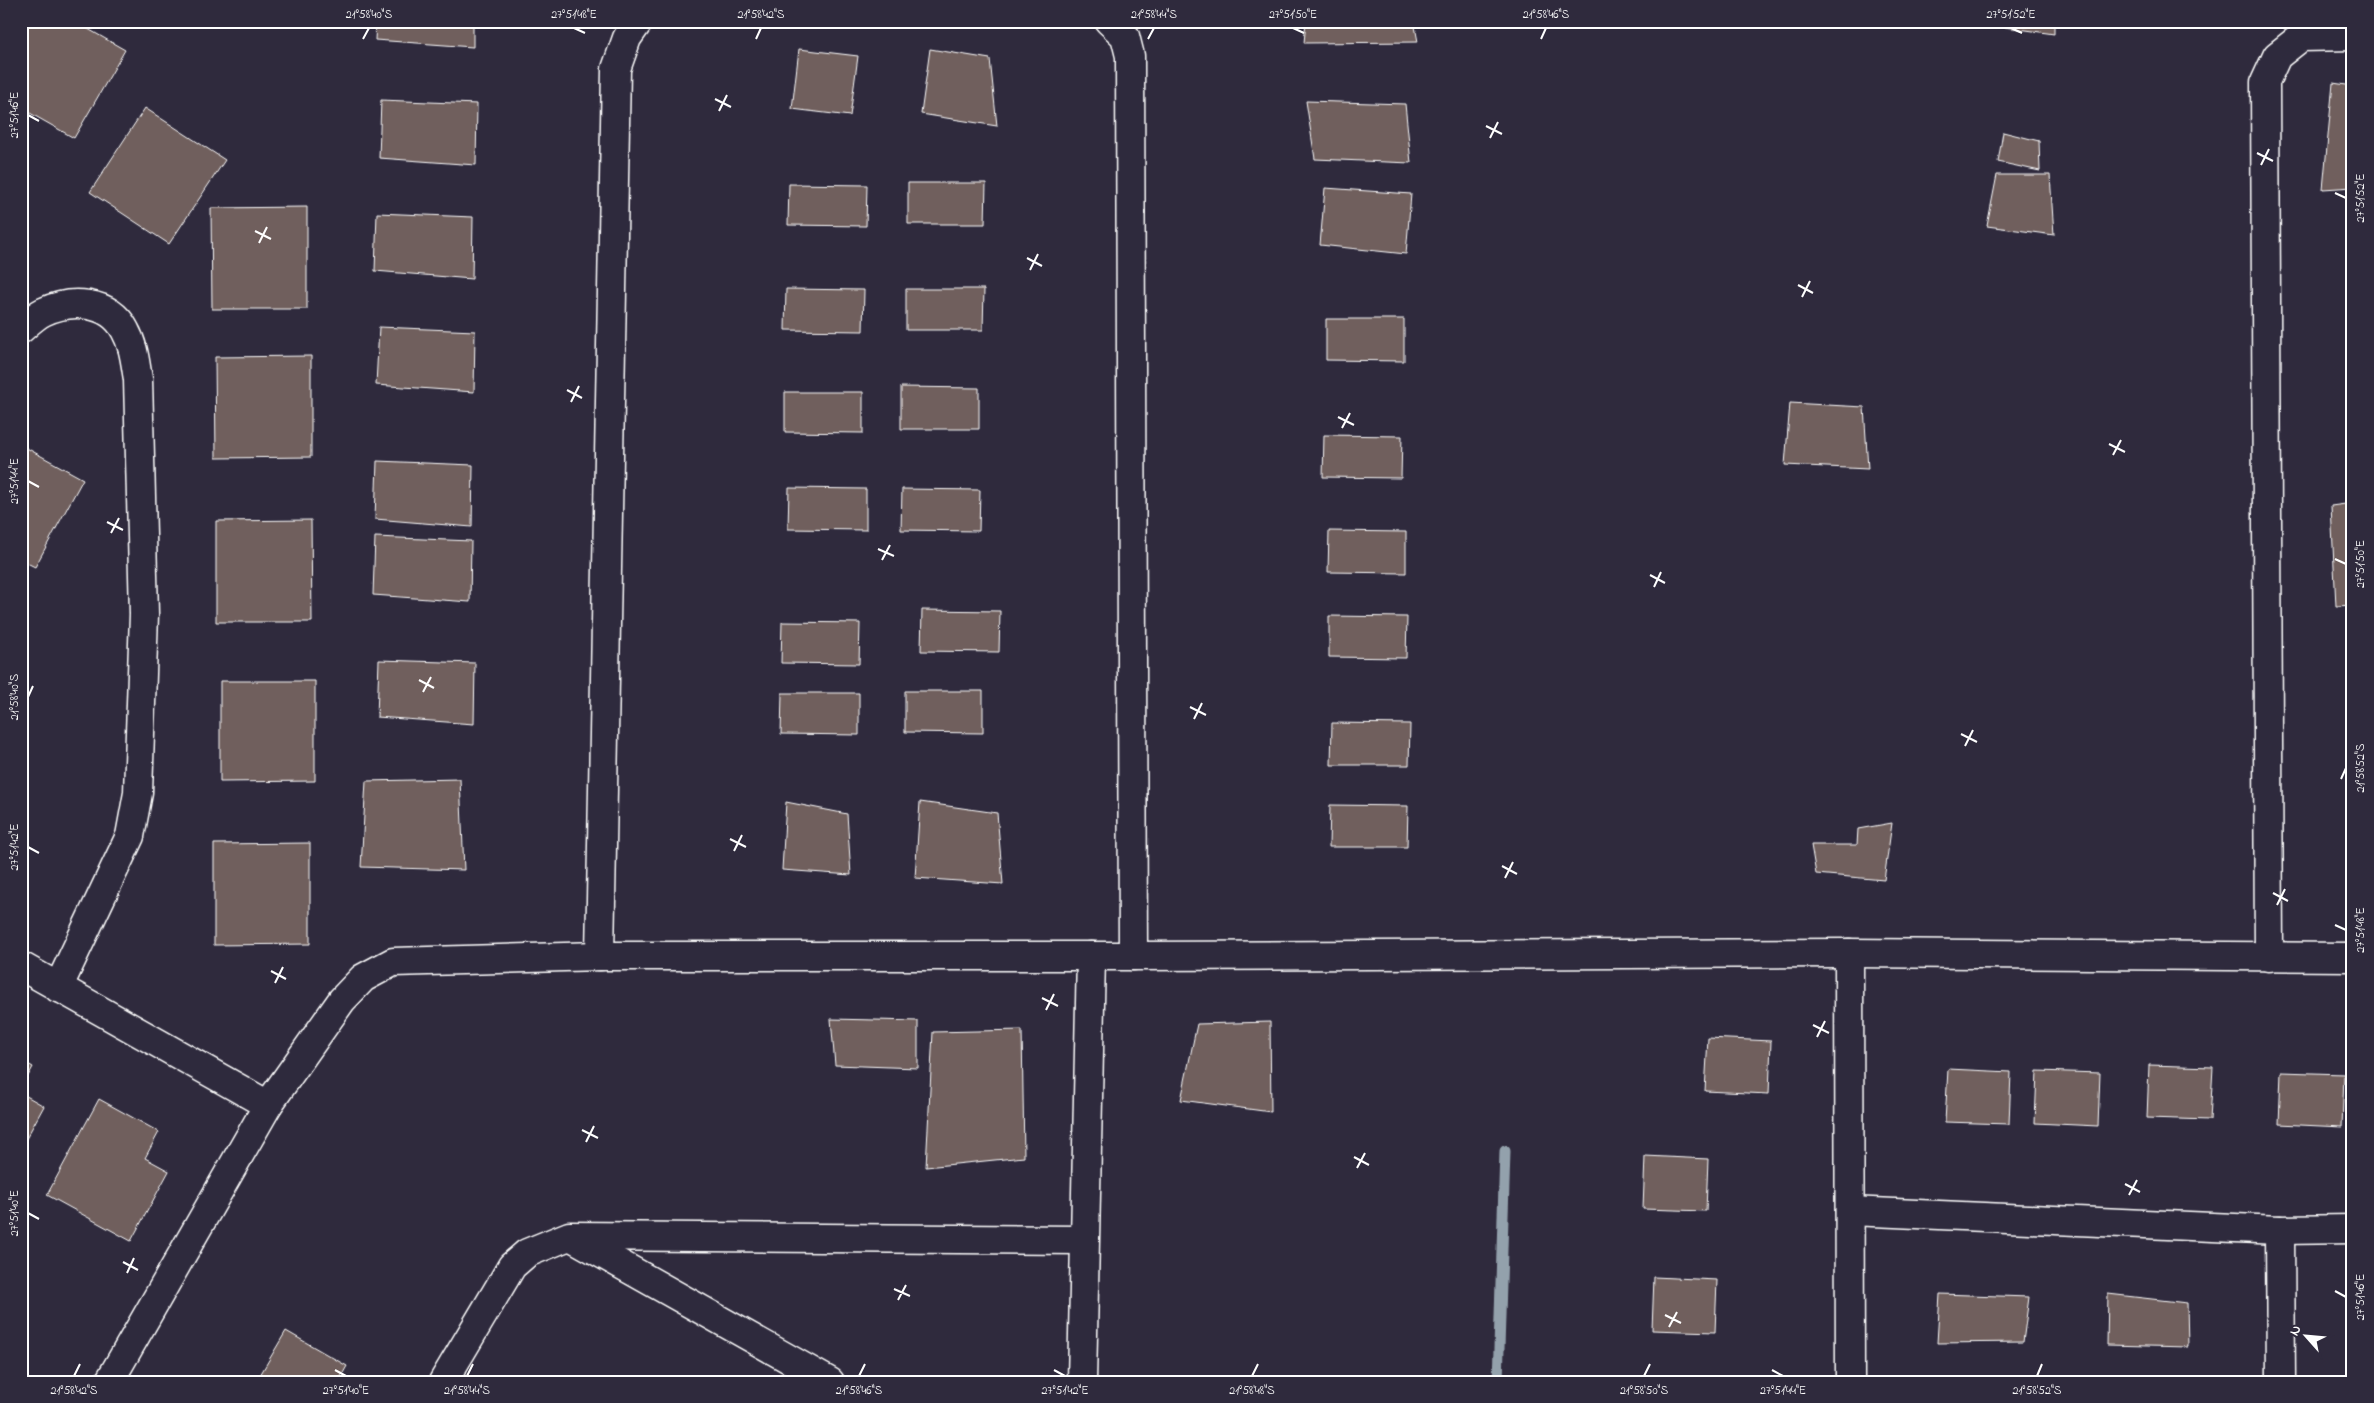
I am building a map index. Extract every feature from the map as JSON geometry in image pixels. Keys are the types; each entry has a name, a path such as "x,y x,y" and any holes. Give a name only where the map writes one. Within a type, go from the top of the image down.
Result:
{"street":[{"path":"600,956 616,70 626,38 639,21"},
{"path":"1109,21 1125,36 1130,56 1133,956"},
{"path":"2269,957 2265,82 2277,56 2301,37 2353,36"},
{"path":"21,329 41,313 64,304 87,303 107,311 125,328 134,352 138,379 144,614 138,793 130,836 58,988"},
{"path":"1849,953 1850,1382"},
{"path":"109,1382 268,1105 342,1000 364,978 393,962 600,956 1849,953 2353,957"},
{"path":"1082,1382 1083,1240 1091,956"},
{"path":"21,966 268,1105"},
{"path":"1850,1210 2280,1230 2353,1229"},
{"path":"2280,1230 2281,1382"},
{"path":"443,1382 512,1266 527,1253 569,1236 1083,1240"},
{"path":"569,1236 830,1382"}],"building":[{"path":"31,21 74,21 125,50 74,138 21,108 21,39"},
{"path":"376,21 473,21 473,47 375,40"},
{"path":"1306,21 1414,21 1418,42 1304,43"},
{"path":"1991,21 2054,21 2054,34 1991,25"},
{"path":"799,49 858,56 850,116 792,109"},
{"path":"930,49 990,59 997,126 921,114"},
{"path":"2333,83 2353,86 2353,187 2323,189"},
{"path":"381,100 477,104 476,165 379,158"},
{"path":"1306,101 1405,104 1411,163 1315,159"},
{"path":"145,108 225,160 169,244 90,192"},
{"path":"2003,132 2039,141 2040,171 1998,162"},
{"path":"1997,175 2050,175 2054,235 1987,226"},
{"path":"908,183 986,183 985,224 908,224"},
{"path":"789,184 867,185 866,226 788,225"},
{"path":"1325,188 1411,194 1406,254 1320,245"},
{"path":"307,207 307,309 212,309 211,208"},
{"path":"377,213 473,217 472,279 375,271"},
{"path":"786,289 864,290 863,331 785,330"},
{"path":"906,289 984,289 983,330 906,330"},
{"path":"1326,319 1404,319 1404,361 1326,360"},
{"path":"379,327 475,331 474,392 376,385"},
{"path":"311,356 311,457 216,458 215,357"},
{"path":"901,387 979,388 979,429 901,429"},
{"path":"785,392 863,392 863,433 785,432"},
{"path":"1790,403 1864,407 1868,469 1785,465"},
{"path":"1324,435 1402,436 1401,478 1323,477"},
{"path":"21,445 83,479 35,567 21,560"},
{"path":"377,461 473,465 472,527 375,519"},
{"path":"789,488 866,489 866,530 788,529"},
{"path":"902,489 980,490 979,531 901,530"},
{"path":"2353,503 2353,605 2336,606 2331,506"},
{"path":"311,520 312,622 216,622 216,521"},
{"path":"1329,531 1406,532 1406,573 1328,572"},
{"path":"375,537 471,541 470,602 373,595"},
{"path":"922,610 1000,611 999,652 921,651"},
{"path":"1329,616 1407,617 1406,658 1329,657"},
{"path":"782,622 860,623 859,664 781,663"},
{"path":"379,660 475,663 474,724 377,717"},
{"path":"220,681 315,681 315,781 220,782"},
{"path":"905,691 983,691 983,733 905,732"},
{"path":"782,693 859,693 859,735 781,734"},
{"path":"1332,723 1410,724 1409,765 1331,765"},
{"path":"460,779 464,870 361,867 366,781"},
{"path":"786,802 847,814 851,875 782,870"},
{"path":"920,802 997,813 1003,884 915,878"},
{"path":"1330,805 1408,806 1407,847 1329,847"},
{"path":"1892,823 1884,880 1816,874 1811,845 1857,845 1858,829"},
{"path":"310,843 310,944 214,945 214,844"},
{"path":"831,1019 918,1021 918,1068 835,1065"},
{"path":"1270,1022 1271,1112 1181,1100 1197,1024"},
{"path":"1022,1030 1024,1157 926,1167 933,1032"},
{"path":"1708,1038 1771,1041 1769,1094 1705,1091"},
{"path":"21,1060 33,1067 21,1089"},
{"path":"2149,1065 2213,1067 2210,1120 2147,1118"},
{"path":"1948,1069 2011,1072 2009,1124 1945,1122"},
{"path":"2037,1071 2100,1073 2098,1126 2035,1123"},
{"path":"2281,1072 2344,1074 2342,1127 2279,1124"},
{"path":"21,1093 44,1106 21,1148"},
{"path":"99,1099 159,1132 145,1158 169,1171 131,1241 47,1195"},
{"path":"1645,1156 1708,1159 1706,1211 1643,1209"},
{"path":"1654,1277 1717,1280 1715,1332 1652,1330"},
{"path":"1940,1294 2029,1297 2023,1342 1937,1343"},
{"path":"2108,1294 2187,1303 2188,1347 2107,1345"},
{"path":"286,1331 347,1366 338,1382 256,1382"}],"waterway":[{"path":"1498,1382 1505,1151"}]}
